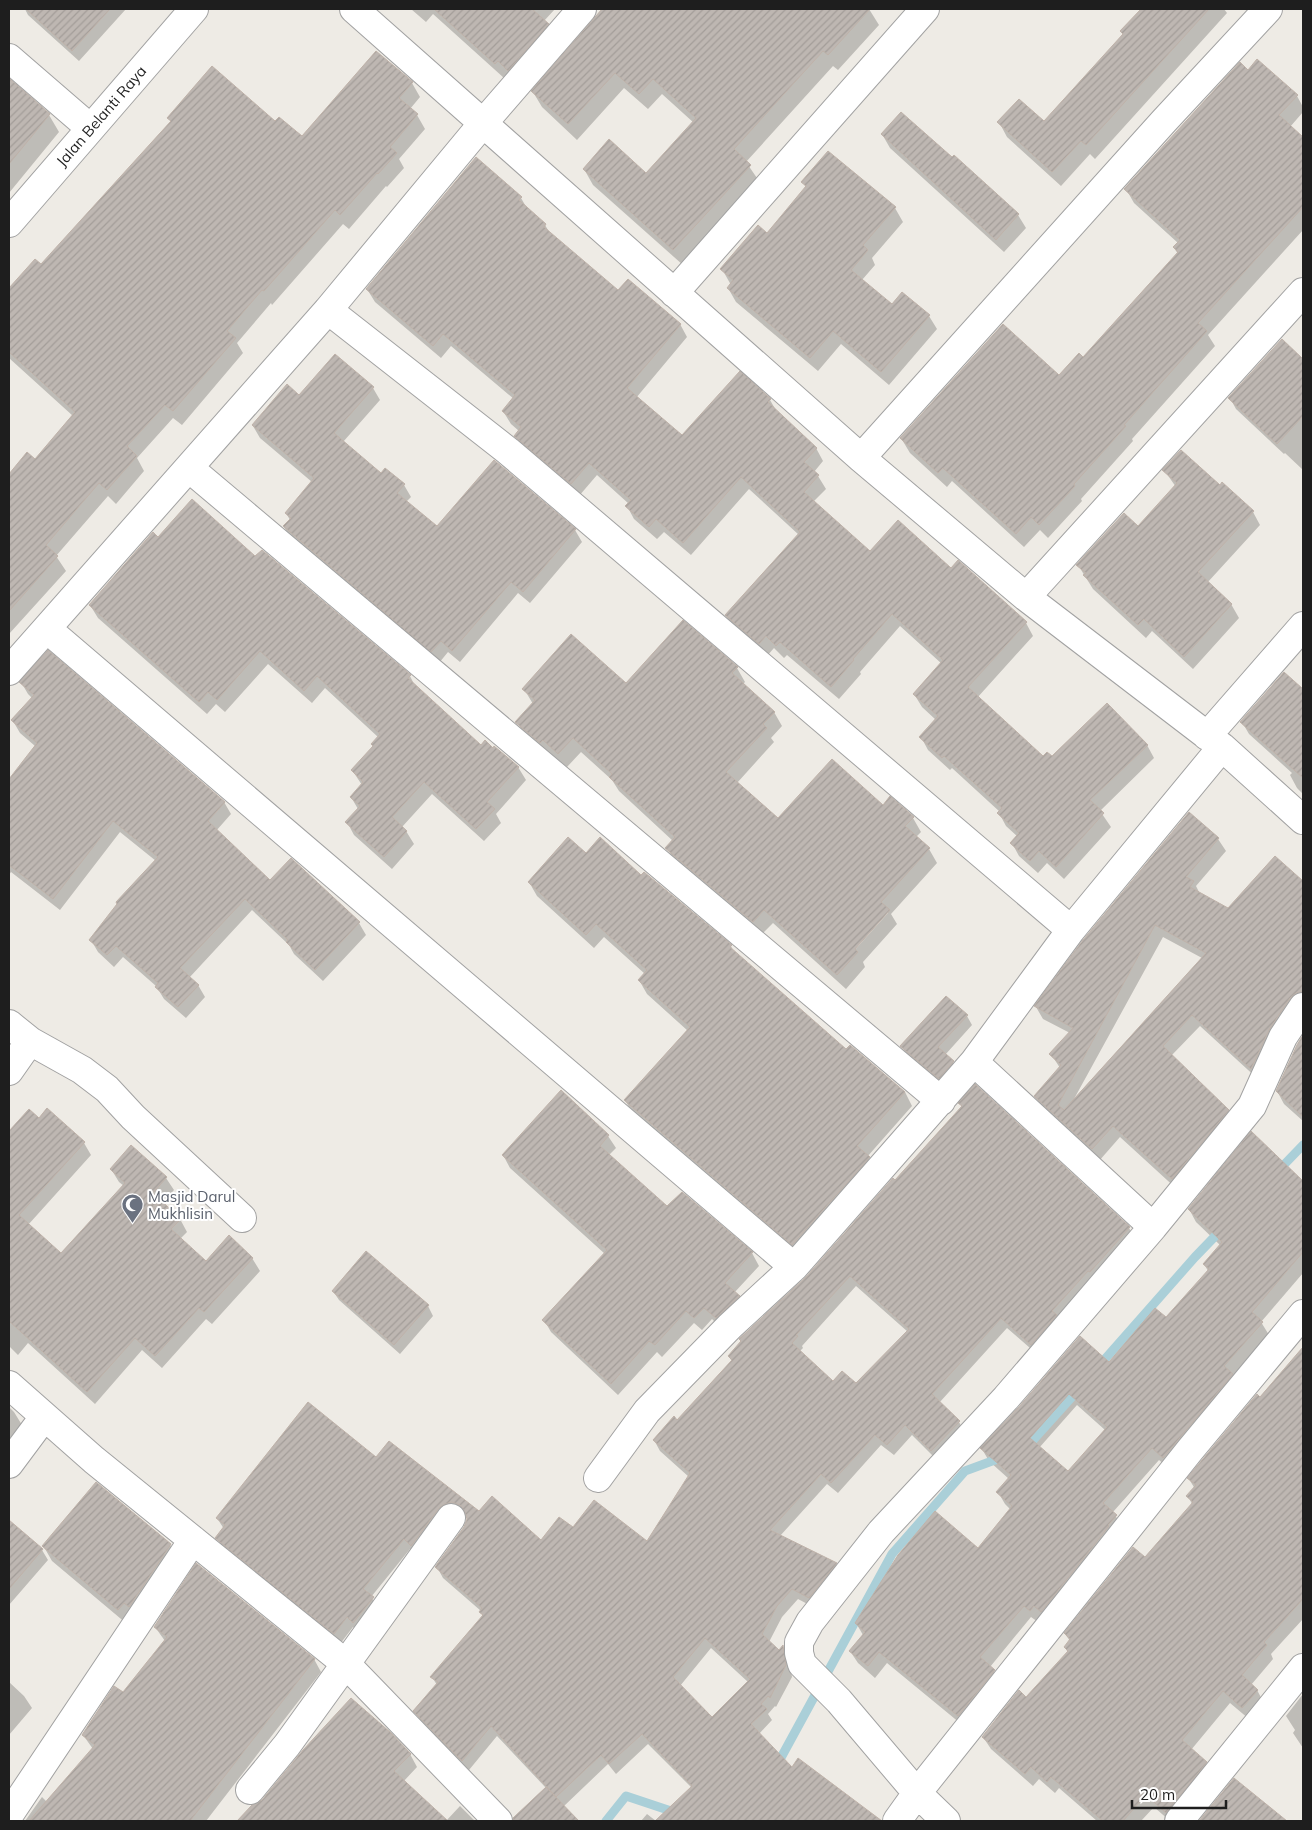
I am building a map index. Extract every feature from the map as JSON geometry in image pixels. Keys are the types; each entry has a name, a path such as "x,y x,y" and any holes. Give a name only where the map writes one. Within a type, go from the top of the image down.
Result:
{"street":[{"name":"Jalan Belanti Raya","path":"9,223 194,9"},
{"path":"354,9 484,122 861,458 1026,597 1215,742 1303,820"},
{"path":"9,671 328,310 484,122 582,9"},
{"path":"674,293 925,9"},
{"path":"861,458 1164,121 1268,9"},
{"path":"9,58 90,128"},
{"path":"1026,597 1303,292"},
{"path":"328,310 508,451 1072,930"},
{"path":"189,468 941,1101"},
{"path":"598,1478 647,1411 730,1326 794,1267 974,1062 1215,742 1240,696 1303,626"},
{"path":"47,629 794,1267"},
{"path":"946,1821 916,1793 839,1701 802,1664 799,1642 810,1622 881,1532 1006,1398 1153,1226 1252,1106 1283,1037 1303,1007"},
{"path":"9,1024 30,1041 82,1070 107,1089 133,1117 242,1218"},
{"path":"9,1071 30,1041"},
{"path":"974,1062 1153,1226"},
{"path":"898,1821 916,1793 1190,1450 1303,1314"},
{"path":"9,1385 44,1417 345,1663 498,1821"},
{"path":"9,1464 44,1417"},
{"path":"250,1790 287,1745 451,1518"},
{"path":"9,1814 193,1540"},
{"path":"1179,1821 1303,1668"}],"building":[{"path":"26,9 110,9 72,51"},
{"path":"434,9 532,9 549,24 508,71 498,61 495,64"},
{"path":"602,9 870,9 828,55 823,51 734,149 751,165 673,250 583,169 609,139 646,173 696,118 653,79 639,94 615,73 568,124 531,91"},
{"path":"1141,9 1209,9 1086,145 1081,141 1052,172 997,122 1019,99 1044,121 1123,34 1120,31"},
{"path":"376,51 413,82 399,98 418,114 390,147 397,153 340,215 335,210 264,291 262,290 227,331 236,338 173,411 165,405 127,446 137,456 107,490 99,483 46,545 58,556 9,611 9,474 27,452 35,459 75,412 9,352 9,288 35,259 41,264 171,121 167,118 212,66 275,121 279,117 302,136"},
{"path":"1257,59 1298,95 1279,115 1303,137 1303,207 1198,323 1207,331 1124,425 1126,426 1074,484 1075,486 1039,525 1031,517 1016,534 943,468 938,473 900,438 1003,324 1059,375 1079,353 1083,357 1178,252 1173,247 1180,240 1124,189 1240,62 1248,70"},
{"path":"9,78 50,114 9,164"},
{"path":"901,112 952,157 954,155 1019,214 996,240 881,134"},
{"path":"828,151 896,207 863,245 868,250 851,270 892,304 902,292 930,315 881,372 833,331 810,358 727,288 733,280 720,269 758,225 767,233 806,186 801,182"},
{"path":"476,157 522,197 519,200 546,224 544,227 618,290 628,279 681,324 627,388 682,435 740,371 771,399 768,402 817,448 804,462 819,475 804,492 870,551 898,520 951,568 958,560 1027,622 968,687 1043,756 1047,752 1052,756 1107,703 1148,745 1090,800 1104,813 1056,867 1039,851 1030,861 1010,843 1019,833 997,813 1002,808 944,756 942,758 919,737 938,716 913,694 943,660 892,614 831,687 780,642 776,646 766,636 759,644 725,615 800,532 741,477 683,543 656,519 649,527 625,506 631,500 589,463 571,484 514,436 521,427 502,411 515,395 443,334 433,346 366,289"},
{"path":"1282,339 1303,359 1303,416 1277,444 1228,398"},
{"path":"335,354 374,387 334,433 381,473 385,468 405,484 397,493 437,526 494,460 576,529 523,592 511,582 452,651 441,641 431,652 283,526 291,518 285,513 314,478 252,425 287,384 299,395"},
{"path":"1181,450 1220,485 1222,482 1254,511 1198,572 1232,604 1184,657 1144,619 1138,625 1083,575 1086,573 1076,565 1124,513 1138,526 1177,483 1162,470"},
{"path":"192,499 255,556 262,550 411,675 408,678 481,745 485,740 519,767 487,802 495,809 476,829 424,782 392,817 407,831 384,857 345,822 360,806 350,797 363,782 351,770 373,746 371,744 380,734 317,676 304,691 260,651 217,700 208,692 199,702 89,605 153,532 158,537"},
{"path":"683,620 738,667 732,673 775,712 763,724 767,728 726,772 778,818 832,759 883,805 890,796 914,817 905,826 930,848 881,902 890,910 855,949 858,952 837,975 764,910 753,922 665,848 675,837 609,777 612,774 573,738 558,754 543,740 540,743 515,722 535,700 522,689 571,634 626,683"},
{"path":"48,650 225,802 208,821 270,880 291,858 360,922 315,970 286,942 288,940 245,899 180,968 199,985 178,1007 155,987 158,983 116,946 107,955 89,940 117,904 116,902 158,857 113,821 53,899 9,865 9,779 37,743 11,720 34,695 19,682"},
{"path":"1284,672 1303,689 1303,778 1240,722"},
{"path":"1189,812 1219,838 1186,877 1194,881 1190,887 1228,908 1275,856 1303,881 1303,991 1296,993 1290,998 1269,1030 1251,1069 1192,1015 1163,1046 1229,1110 1172,1179 1113,1126 1092,1149 1034,1096 1061,1065 1049,1054 1073,1028 1034,1006 1083,940","holes":["1155,925 1206,953 1064,1110 1058,1105"]},
{"path":"568,837 586,853 600,837 641,875 644,872 732,945 730,947 846,1049 850,1045 905,1092 857,1146 870,1157 792,1245 624,1100 690,1027 638,980 647,970 596,924 586,935 528,882"},
{"path":"946,996 968,1015 938,1047 954,1061 939,1079 900,1046"},
{"path":"1303,1035 1303,1117 1276,1091"},
{"path":"975,1084 1130,1227 1052,1311 1057,1315 1031,1345 1001,1318 932,1394 960,1421 931,1451 905,1425 887,1445 875,1435 831,1483 821,1474 770,1530 837,1563 809,1598 792,1589 777,1606 762,1634 779,1650 783,1645 786,1665 770,1698 768,1696 761,1704 767,1709 751,1724 792,1767 798,1758 882,1821 655,1821 692,1786 642,1734 609,1764 601,1755 556,1797 491,1726 462,1761 413,1711 438,1682 430,1677 483,1615 479,1612 482,1608 435,1567 464,1527 467,1519 460,1505 452,1502 439,1508 411,1546 404,1539 363,1589 374,1597 353,1623 347,1617 334,1634 215,1538 225,1525 216,1518 308,1402 376,1457 389,1441 479,1511 492,1496 541,1540 559,1517 573,1527 594,1500 647,1541 690,1473 653,1440 674,1416 677,1420 732,1360 728,1356 741,1341 739,1339 806,1277 893,1178 895,1180 962,1106 958,1103","holes":["850,1276 909,1329 856,1383 842,1371 833,1381 792,1343 798,1336 796,1335","705,1638 750,1679 712,1717 673,1677"]},
{"path":"561,1090 609,1135 600,1146 667,1206 682,1192 753,1252 725,1283 740,1296 716,1318 704,1308 694,1318 686,1311 655,1345 649,1341 611,1384 542,1320 607,1250 502,1155"},
{"path":"47,1108 85,1142 19,1215 61,1253 125,1183 110,1169 131,1145 167,1177 153,1193 181,1219 171,1229 206,1261 229,1235 253,1258 204,1312 199,1308 155,1356 135,1338 87,1392 9,1321 9,1131 29,1109 39,1118"},
{"path":"1251,1131 1303,1181 1303,1252 1252,1312 1263,1322 1224,1366 1233,1374 1163,1458 1152,1448 1103,1503 1117,1515 1041,1612 1034,1606 1030,1611 1024,1606 980,1657 995,1670 958,1716 879,1652 868,1666 849,1651 865,1632 855,1623 898,1555 935,1511 978,1548 1012,1506 996,1492 1011,1475 980,1448 1018,1408 1080,1336 1109,1362 1155,1308 1166,1317 1209,1269 1203,1264 1222,1242 1188,1209","holes":["1069,1394 1107,1427 1068,1471 1030,1438"]},
{"path":"366,1251 429,1305 394,1345 332,1291"},
{"path":"1303,1347 1303,1599 1264,1642 1267,1645 1242,1675 1258,1690 1242,1708 1223,1691 1182,1740 1207,1762 1166,1813 1146,1795 1123,1821 1103,1821 1051,1777 1047,1782 1031,1767 1025,1774 982,1737 1019,1690 1026,1697 1068,1651 1064,1647 1070,1639 1064,1633 1133,1547 1145,1557 1193,1502 1186,1496 1196,1485 1187,1478 1257,1394 1260,1397"},
{"path":"96,1482 171,1544 129,1607 124,1603 118,1610 42,1546"},
{"path":"9,1520 43,1549 9,1589"},
{"path":"196,1563 315,1659 190,1821 29,1821 95,1745 82,1735 114,1686 123,1692 167,1637 154,1627"},
{"path":"351,1698 390,1732 411,1754 394,1771 448,1821 237,1821 252,1805 262,1800 303,1750"},
{"path":"1234,1778 1287,1821 1199,1821"},
{"path":"546,1787 579,1821 513,1821 513,1818"}],"waterway":[{"path":"1277,1172 1303,1145"},
{"path":"1098,1367 1223,1228"},
{"path":"1025,1449 1080,1388"},
{"path":"777,1765 892,1554 965,1471 1003,1457"},
{"path":"606,1821 626,1796 677,1813"}],"place":[{"name":"Masjid Darul Mukhlisin","path":"132,1224"}]}
